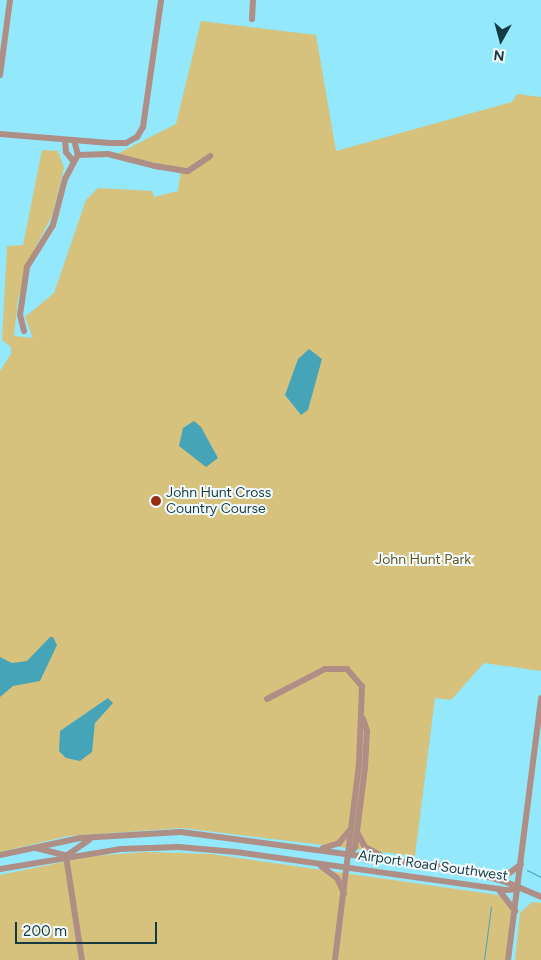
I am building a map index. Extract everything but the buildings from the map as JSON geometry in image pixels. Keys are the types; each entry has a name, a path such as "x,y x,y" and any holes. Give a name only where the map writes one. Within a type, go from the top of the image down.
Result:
{"street":[{"path":"0,74 10,0"},
{"path":"0,134 126,143 137,137 143,127 161,0"},
{"path":"252,19 253,0"},
{"path":"65,140 66,152 73,161"},
{"path":"74,140 78,155"},
{"path":"24,331 20,315 27,267 53,225 65,179 73,161 78,155 108,154 155,166 188,171 210,156"},
{"path":"267,699 325,669 347,669 362,686 362,718 367,731 366,759 354,828 355,847 349,861 335,960"},
{"path":"508,960 541,698"},
{"path":"314,849 339,843 354,828"},
{"path":"354,828 365,848 391,859"},
{"name":"Airport Road Southwest","path":"0,855 26,847 97,837 181,832 314,849 349,861 498,889 518,889"},
{"path":"66,856 81,843 97,837"},
{"path":"26,847 66,856"},
{"name":"Airport Road Southwest","path":"0,869 66,856 121,849 179,848 312,862 391,859 465,870 500,880 518,889"},
{"path":"66,856 82,960"},
{"path":"312,862 331,871 344,894"},
{"path":"500,880 521,864"},
{"path":"498,889 515,911"},
{"path":"518,889 541,897"}],"green space":[{"name":"John Hunt Park","path":"201,21 316,35 336,151 512,102 517,94 541,97 541,671 484,663 451,700 435,698 415,856 182,828 68,836 0,852 0,371 11,354 11,347 2,340 7,246 23,245 42,150 58,151 64,168 52,216 33,252 18,299 14,336 33,338 25,317 54,293 86,200 98,188 152,191 154,197 178,191 181,169 117,154 176,124"},
{"path":"146,852 211,854 498,895 509,904 512,913 506,960 0,960 0,875 92,856"},
{"path":"532,902 541,903 541,960 515,960 520,913"}],"water":[{"path":"309,349 322,359 308,410 301,415 285,395 298,359"},
{"path":"194,421 201,427 218,458 206,467 179,446 183,428"},
{"path":"50,637 53,637 57,645 40,681 13,686 0,697 0,657 12,663 27,661"},
{"path":"108,698 113,703 95,723 92,752 80,761 66,758 59,751 60,731"}],"waterway":[{"path":"527,870 541,877"},
{"path":"484,960 491,906"}],"place":[{"name":"John Hunt Cross Country Course","path":"156,501"}]}
